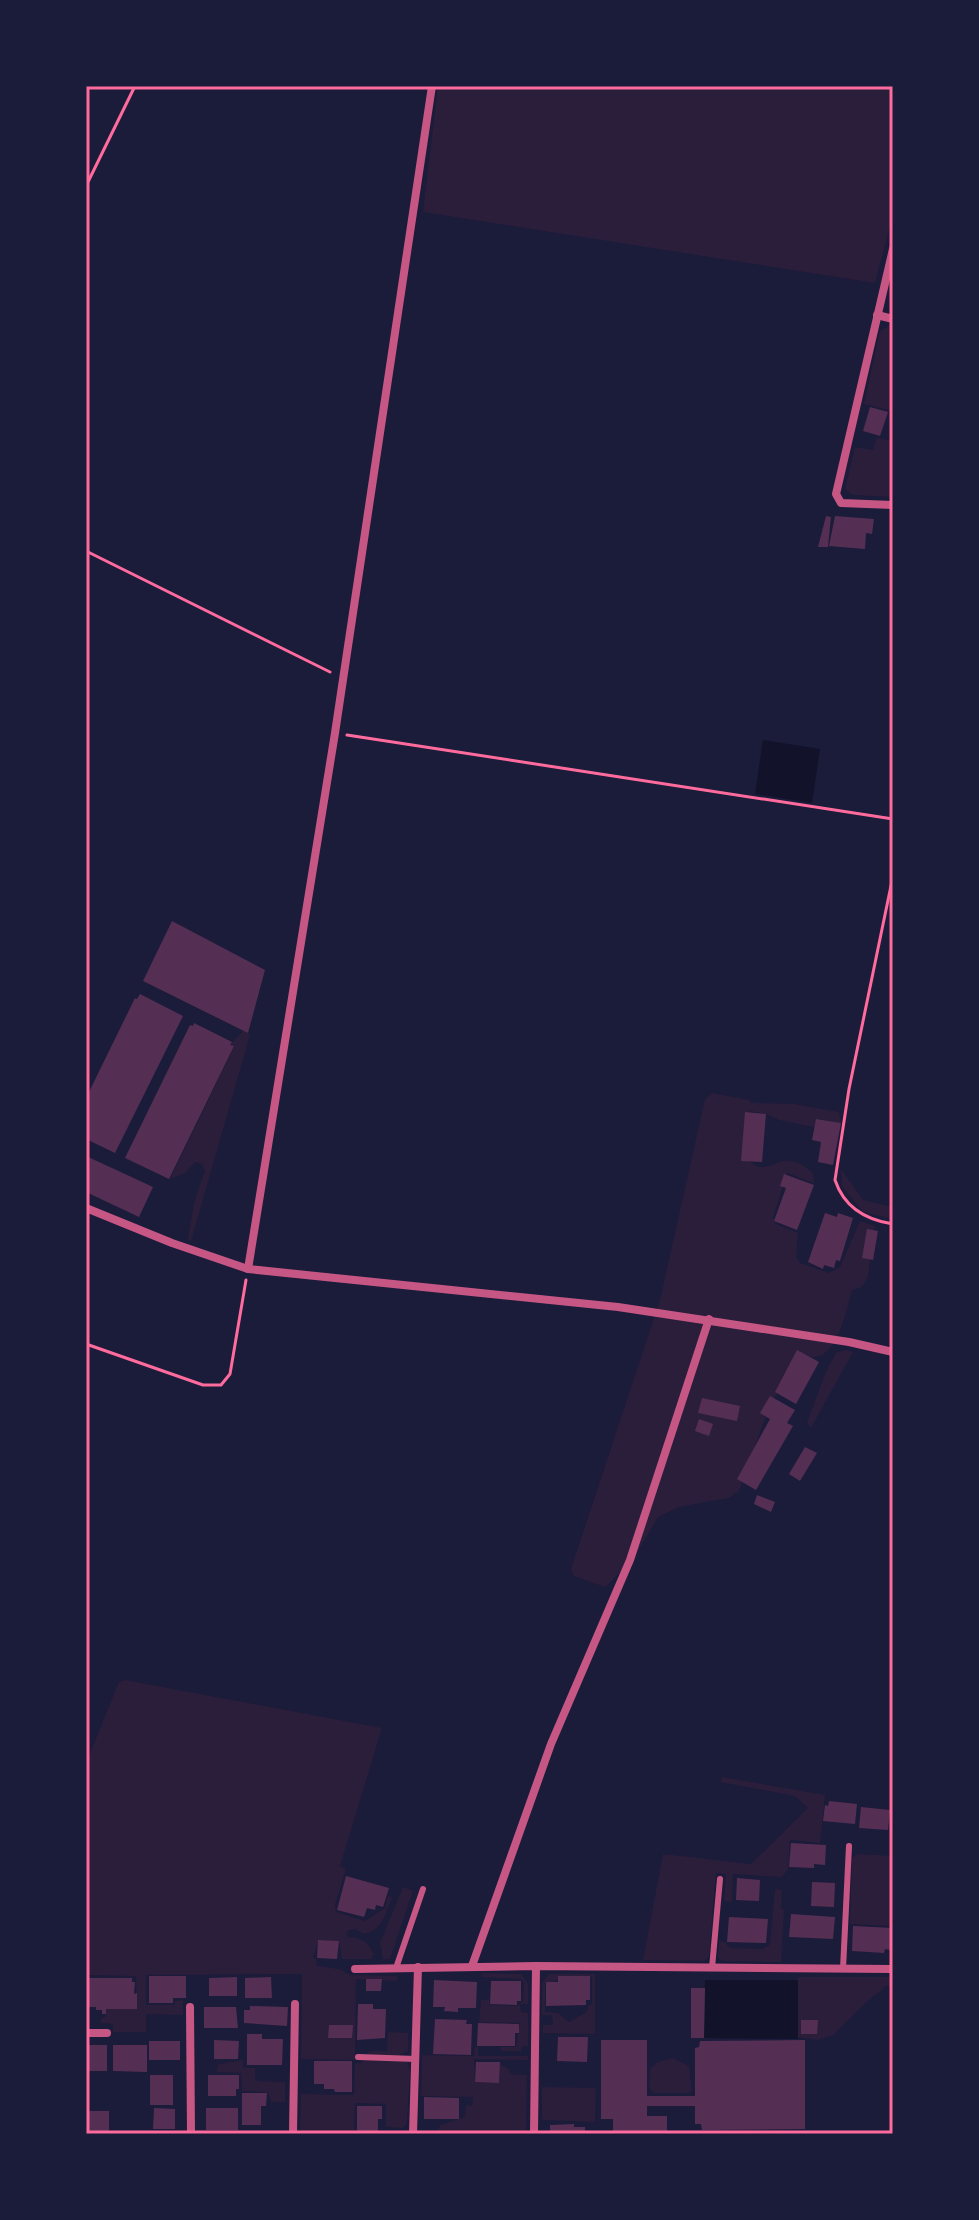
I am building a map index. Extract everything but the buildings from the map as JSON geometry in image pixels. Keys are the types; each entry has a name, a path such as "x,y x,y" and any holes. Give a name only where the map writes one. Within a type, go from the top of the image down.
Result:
{"street":[{"path":"248,1269 335,733 432,86"},
{"path":"893,249 836,494 841,503 893,505"},
{"path":"877,315 893,319"},
{"path":"86,1208 172,1243 248,1269 618,1307 709,1319 893,1352"},
{"path":"472,1966 551,1744 630,1560 709,1319"},
{"path":"534,2134 536,1966"},
{"path":"355,1969 536,1966 893,1969"},
{"path":"413,2134 418,1967"},
{"path":"293,2134 295,2004"},
{"path":"190,2007 191,2134"},
{"path":"86,2033 107,2033"}],"lane":[{"path":"843,1969 849,1846"},
{"path":"712,1968 720,1879"},
{"path":"396,1968 423,1889"},
{"path":"358,2057 416,2059"}],"path":[{"path":"86,186 135,86"},
{"path":"86,551 343,678"},
{"path":"335,733 893,819"},
{"path":"893,876 849,1089 835,1180 860,1215 893,1224"},
{"path":"86,1344 203,1385 221,1385 230,1374 248,1269"}],"shaded area":[{"path":"438,86 893,86 893,215 875,283 423,212"},
{"path":"893,326 893,411 864,404 880,331"},
{"path":"877,438 893,441 893,497 853,495 845,489 855,447 873,450"},
{"path":"763,740 820,749 812,803 755,794"},
{"path":"244,1030 250,1035 191,1241 188,1239 194,1203 205,1171 202,1164 195,1162 185,1173 170,1179 234,1047 230,1045"},
{"path":"712,1093 750,1100 751,1103 793,1104 839,1112 841,1123 817,1119 814,1127 750,1111 745,1158 763,1167 794,1161 813,1173 814,1183 787,1173 773,1218 776,1224 798,1233 796,1257 800,1263 829,1273 840,1267 860,1221 875,1226 868,1276 862,1287 852,1290 841,1327 827,1352 820,1356 800,1356 769,1407 739,1491 729,1498 679,1507 658,1517 633,1560 605,1587 574,1576 571,1569 660,1300 705,1099"},
{"path":"841,1169 863,1200 893,1207 893,1219 863,1212 842,1186"},
{"path":"837,1352 853,1352 811,1428 807,1422 828,1367"},
{"path":"125,1680 382,1728 340,1866 346,1869 335,1905 336,1912 365,1921 385,1908 388,1896 392,1897 376,1929 364,1934 355,1929 347,1931 347,1937 367,1943 374,1954 371,1959 342,1959 339,1941 319,1940 313,1957 317,1966 339,1969 351,1975 397,1976 397,1981 356,1979 355,2060 301,2059 302,1974 146,1975 146,2005 174,2005 175,2001 183,2000 183,2015 146,2014 146,2032 113,2032 113,2024 101,2023 106,2009 137,2009 136,1976 86,1975 86,1763 119,1682"},
{"path":"722,1777 825,1795 820,1843 790,1840 788,1869 782,1877 733,1874 732,1902 724,1901 726,1874 716,1873 709,1957 704,1961 643,1960 663,1854 751,1864 808,1808 795,1796 720,1782"},
{"path":"857,1854 893,1856 893,1926 850,1924 852,1859"},
{"path":"403,1887 413,1891 390,1959 383,1959 380,1943"},
{"path":"775,1889 782,1890 781,1908 784,1910 781,1962 723,1961 718,1958 719,1941 730,1948 763,1949 770,1944"},
{"path":"482,1973 521,1974 528,1984 528,2004 520,2004 521,2012 528,2013 528,2046 522,2046 521,2051 501,2051 501,2047 516,2047 520,2023 479,2022 481,2000 489,2000 490,2005 518,2006 523,2000 524,1983 521,1979 482,1977"},
{"path":"549,1974 595,1974 595,2034 543,2033 543,2025 553,2025 552,2015 542,2015 542,1983","holes":["559,1976 592,1977 592,2004 587,2012 569,2022 558,2013 545,2012 545,1983 557,1981"]},
{"path":"798,1977 893,1977 893,1986 885,1986 833,2035 818,2040 798,2037"},
{"path":"705,1980 798,1980 798,2039 704,2038"},
{"path":"388,2032 408,2033 408,2051 400,2055 408,2063 410,2072 407,2123 402,2128 386,2127 386,2104 355,2103 354,2134 300,2134 301,2094 354,2095 355,2063 362,2063 371,2051 387,2051"},
{"path":"475,2047 478,2047 478,2056 528,2056 528,2060 474,2059 475,2082 499,2083 500,2064 509,2069 510,2074 527,2075 526,2133 437,2131 441,2125 465,2117 466,2105 472,2106 473,2097 421,2096 422,2055 474,2056"},
{"path":"673,2058 689,2066 692,2091 653,2093 649,2087 650,2069 658,2062"},
{"path":"243,2060 243,2068 255,2068 255,2079 258,2081 285,2082 285,2102 271,2102 268,2092 242,2091 241,2073 216,2072 219,2064"},
{"path":"542,2087 596,2088 595,2122 542,2120"}]}
